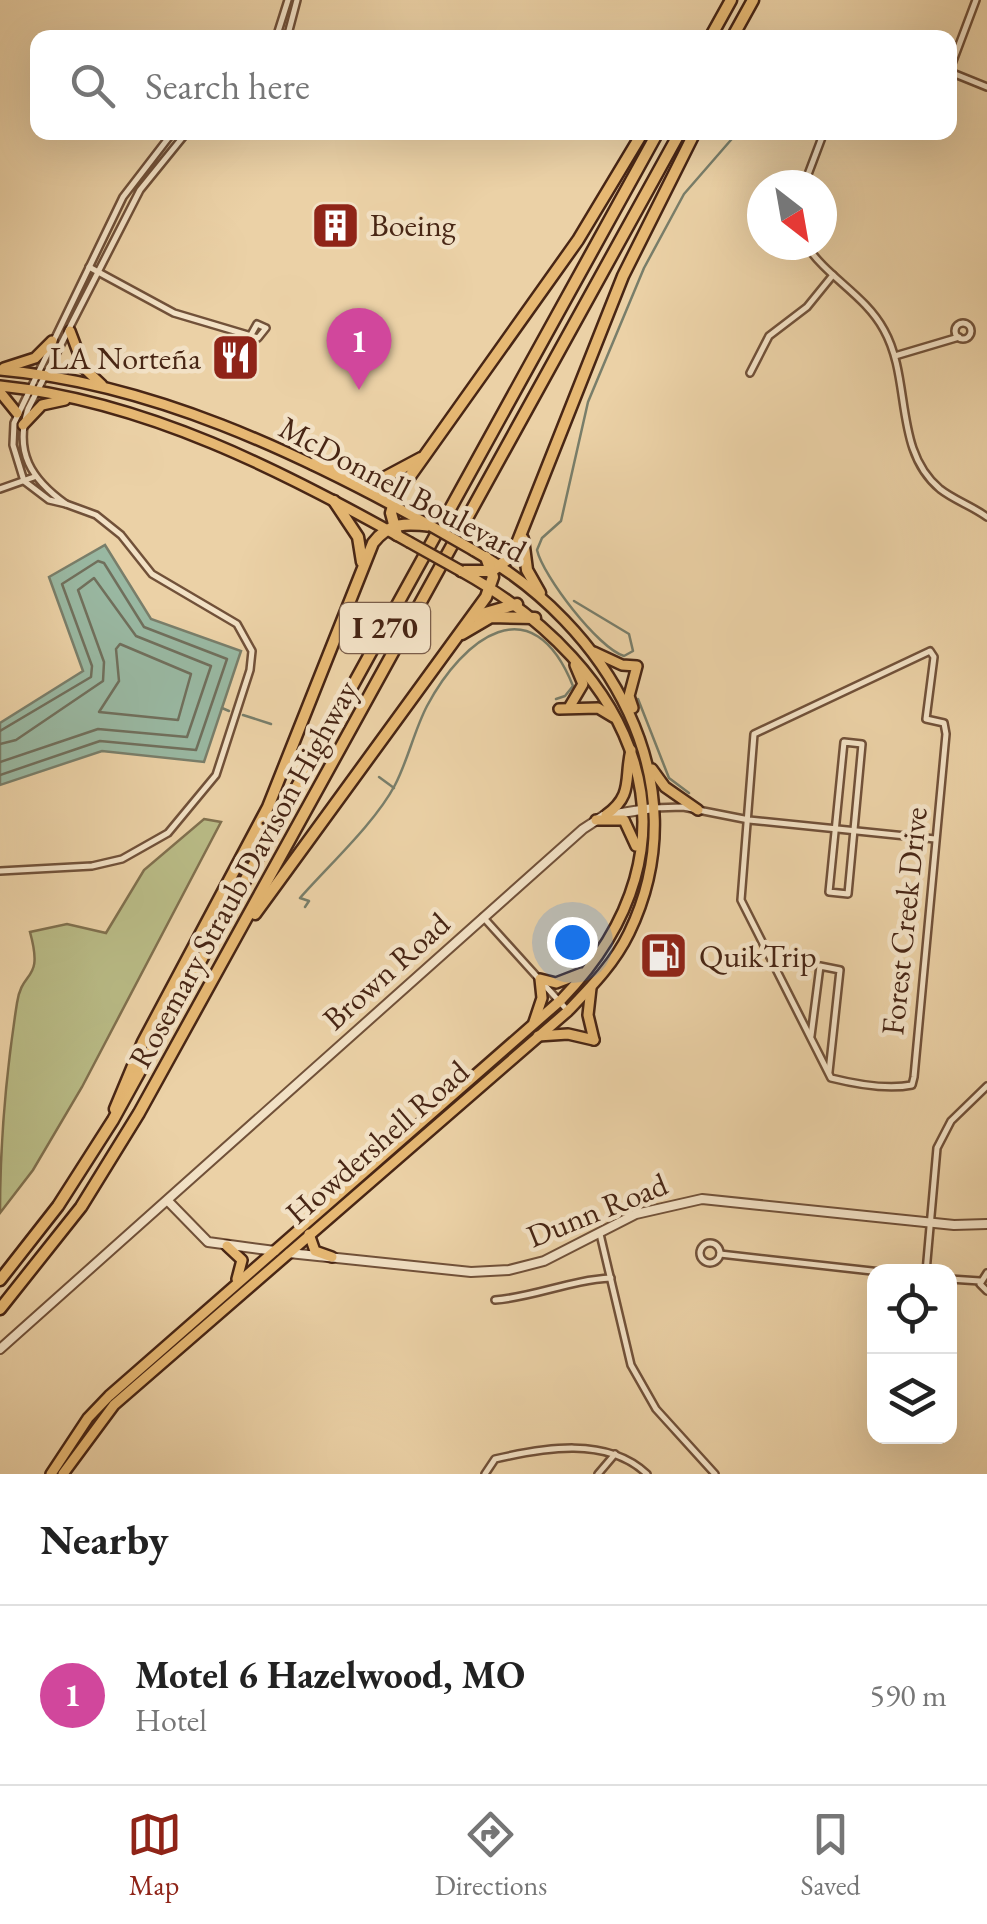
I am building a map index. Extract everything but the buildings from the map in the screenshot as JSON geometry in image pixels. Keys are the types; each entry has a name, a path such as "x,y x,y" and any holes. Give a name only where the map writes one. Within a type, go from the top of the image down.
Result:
{"highway":[{"path":"714,30 731,0"},
{"path":"737,30 752,0"},
{"path":"392,530 392,505 578,240 639,140"},
{"name":"Rosemary Straub Davison Highway","path":"0,1280 58,1206 110,1124 654,140"},
{"name":"Rosemary Straub Davison Highway","path":"0,1309 101,1176 676,140"},
{"path":"236,938 470,619 491,588 497,569 523,533 623,276 690,140"},
{"path":"312,464 376,482 426,455"},
{"path":"366,490 382,490 408,480"},
{"path":"334,501 358,537 362,567"},
{"path":"110,1124 122,1084 268,807 373,543 392,530 423,524"},
{"path":"523,533 524,560 540,593"},
{"path":"486,557 497,569"},
{"path":"462,570 497,569"},
{"path":"470,619 492,608 517,604"},
{"path":"456,637 492,616 535,618"}],"main road":[{"path":"70,331 84,368 108,390"},
{"path":"0,369 35,358 52,341"},
{"name":"McDonnell Boulevard","path":"0,369 43,373 182,412 312,464 486,557"},
{"path":"0,389 17,412"},
{"name":"McDonnell Boulevard","path":"0,389 34,390 72,398 178,428 392,530 517,604 554,635 588,673 622,726 632,747 648,809"},
{"path":"22,425 42,405 72,398"},
{"name":"McDonnell Boulevard","path":"497,569 540,593 588,648 634,720 647,760 648,809"},
{"path":"554,635 582,675 580,694 564,708 598,708 622,726"},
{"path":"588,648 614,663 637,666 629,696 634,720"},
{"path":"601,817 630,785 632,747"},
{"path":"647,760 665,787 698,810"},
{"name":"Howdershell Road","path":"51,1474 88,1418 230,1288 561,1000 594,963 624,910 648,809"},
{"name":"Howdershell Road","path":"63,1474 114,1405 592,987 616,956 638,912 648,868 648,809"},
{"path":"601,817 627,823 638,857"},
{"path":"533,1024 542,998 540,979 567,980 594,963"},
{"path":"538,1036 568,1034 594,1040 588,1015 592,987"},
{"path":"309,1234 315,1251 332,1257"},
{"path":"227,1246 243,1262 230,1288"}],"street":[{"path":"279,30 288,0"},
{"path":"289,30 296,0"},
{"path":"957,52 976,0"},
{"path":"957,74 987,87"},
{"path":"0,870 92,866 122,858 168,833 216,775 250,670 252,651 237,624 152,574 122,535 96,515 49,500 24,482 13,446 17,412 43,373 52,341 130,184 166,140"},
{"path":"66,504 34,477 22,445 22,425 34,390 70,331 140,190 180,140"},
{"path":"810,170 821,140"},
{"path":"820,260 867,306 895,356 908,430 918,461 938,487 987,516"},
{"path":"89,267 174,313 230,332 252,333"},
{"path":"750,373 769,336 806,307 833,275"},
{"path":"895,356 959,337"},
{"path":"0,490 34,477"},
{"name":"Forest Creek Drive","path":"749,820 754,734 932,651 926,719 944,724 946,734 912,1084 844,1081 829,1073"},
{"path":"844,742 862,744 855,832 848,894 829,892 844,742"},
{"path":"601,817 648,809 698,810 749,820 935,840"},
{"name":"Brown Road","path":"168,1201 601,817"},
{"path":"749,820 740,900 829,1073"},
{"path":"484,917 568,1011"},
{"path":"811,1038 820,966 840,970 829,1073"},
{"path":"927,1264 937,1148 944,1131 987,1086"},
{"name":"Dunn Road","path":"168,1201 200,1237 227,1246 471,1272 498,1271 544,1261 654,1208 702,1199 931,1223 987,1224"},
{"path":"0,1349 168,1201"},
{"path":"600,1234 632,1365 656,1409 715,1474"},
{"path":"720,1254 867,1270"},
{"path":"980,1281 987,1273"},
{"path":"494,1300 519,1298 576,1280 611,1278"},
{"path":"957,1279 980,1281"},
{"path":"980,1281 987,1292"},
{"path":"485,1474 495,1459 543,1449 615,1454 647,1474"},
{"path":"598,1474 615,1454"},
{"path":"699,1474 706,1467"}],"green space":[{"path":"204,819 221,822 82,1087 33,1170 0,1213 2,1134 13,1029 20,992 35,960 30,932 67,924 106,933 144,870"}],"water":[{"path":"105,545 151,619 241,651 204,762 102,751 0,785 0,723 83,671 49,577"}],"waterway":[{"path":"574,601 629,634 633,651 624,656 600,640 549,576 537,550 542,538 561,521 588,402 644,268 684,194 731,140"},
{"path":"305,907 309,901 300,898 364,829 386,799 400,775 422,716 442,681 478,643 498,632 518,630 538,637 556,655 573,686 565,696 556,699"},
{"path":"638,699 669,778 689,793"},
{"path":"222,708 229,711"},
{"path":"243,715 271,724"},
{"path":"379,777 394,788"}],"place":[{"name":"Boeing","path":"335,225"},
{"name":"LA Norteña","path":"236,358"},
{"name":"Motel 6 Hazelwood, MO","path":"359,390"},
{"name":"QuikTrip","path":"664,956"}]}
